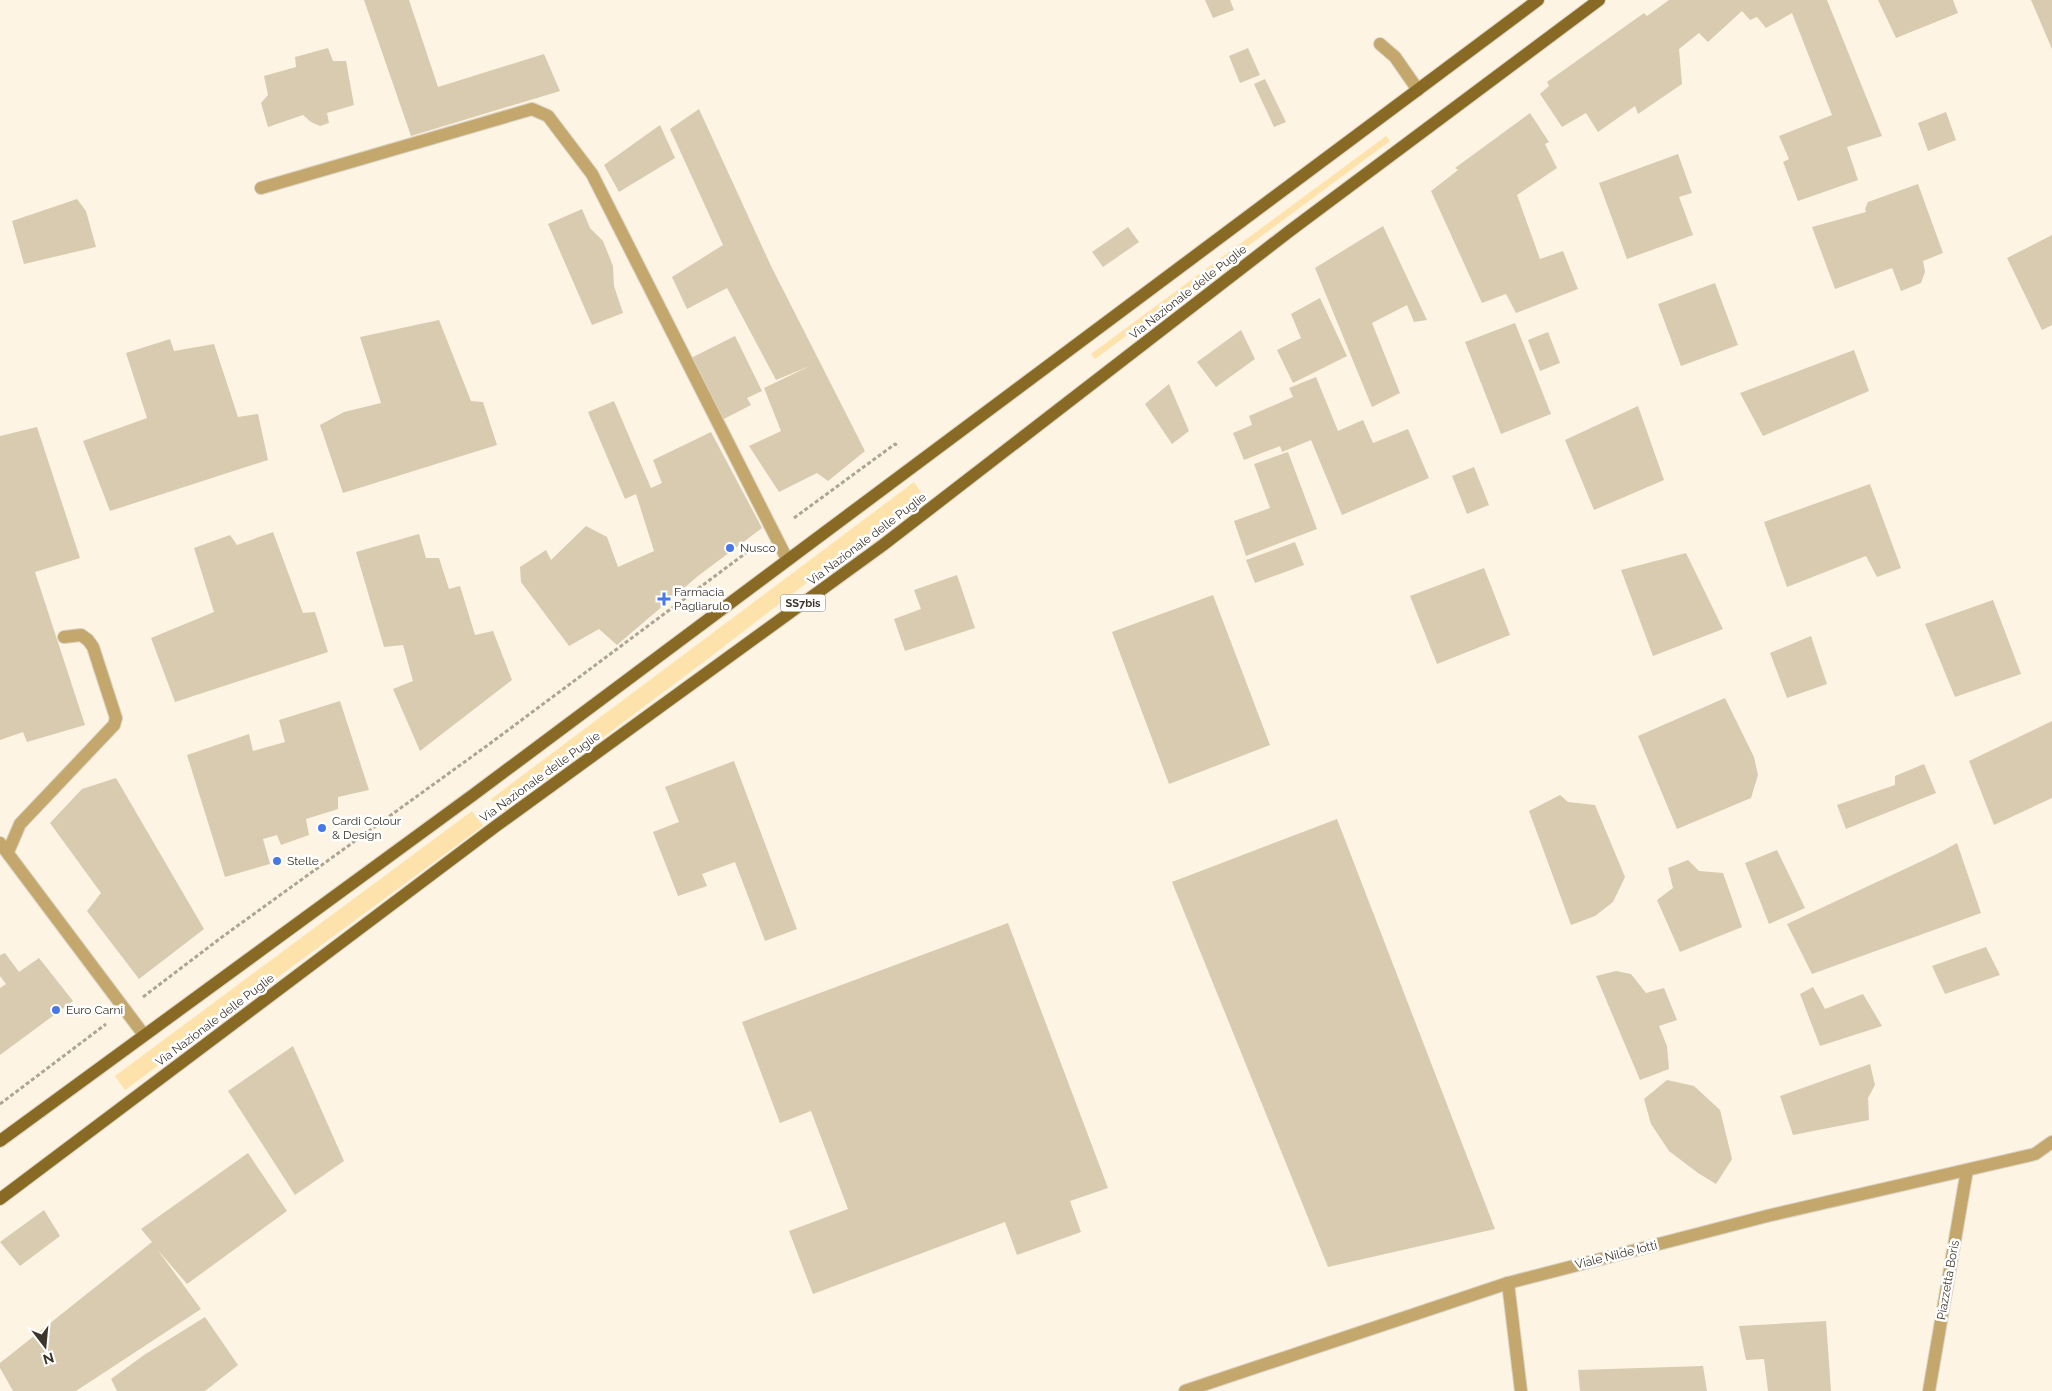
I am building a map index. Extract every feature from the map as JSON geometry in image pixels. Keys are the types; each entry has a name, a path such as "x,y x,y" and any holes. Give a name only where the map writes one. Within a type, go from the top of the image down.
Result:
{"main road":[{"name":"Via Nazionale delle Puglie","path":"0,1141 473,795 1538,0"},
{"name":"Via Nazionale delle Puglie","path":"0,1199 496,826 883,545 1291,230 1599,0"}],"street":[{"path":"1380,44 1395,57 1418,90"},
{"path":"261,188 532,109 548,116 592,174 787,559"},
{"path":"64,638 81,635 93,647 116,718 114,725 20,824 4,848 144,1035"},
{"name":"Viale Nilde Iotti","path":"1184,1391 1508,1282 1767,1216 2034,1154 2052,1142"},
{"name":"Piazzetta Boris","path":"1929,1391 1967,1170"},
{"path":"1508,1282 1521,1391"}],"path":[{"path":"0,1104 222,937 504,734 896,444 916,463"}],"shaded area":[{"path":"1386,136 1390,141 1095,359 1091,354"},
{"path":"914,482 922,494 705,661 502,813 491,799"},
{"path":"472,811 483,826 125,1090 115,1076"}],"building":[{"path":"364,0 409,0 438,87 544,54 560,91 411,136"},
{"path":"1205,0 1230,0 1234,10 1213,18"},
{"path":"1669,0 1827,0 1882,136 1847,147 1858,180 1798,201 1783,162 1789,159 1779,136 1832,115 1792,13 1766,28 1757,17 1750,20 1742,11 1708,42 1699,33 1679,49 1682,84 1638,114 1635,106 1598,132 1586,113 1562,127 1540,94 1549,86 1547,82 1644,13 1647,16"},
{"path":"1878,0 1953,0 1958,13 1896,38"},
{"path":"2031,0 2052,0 2052,49"},
{"path":"328,48 333,61 346,61 354,105 327,113 329,123 320,126 311,122 303,115 268,127 261,103 268,95 264,76 296,67 295,57"},
{"path":"1248,48 1260,75 1240,83 1229,56"},
{"path":"1265,79 1286,122 1274,127 1254,84"},
{"path":"699,109 771,266 865,451 828,481 817,473 779,492 749,446 781,431 764,388 810,366 776,380 727,288 687,309 672,277 723,245 670,129"},
{"path":"1946,112 1956,140 1928,151 1918,123"},
{"path":"1530,113 1549,142 1545,144 1557,168 1517,195 1540,259 1563,251 1578,289 1516,313 1506,294 1482,303 1431,191 1458,170 1455,168"},
{"path":"660,125 675,158 619,192 604,165"},
{"path":"1678,154 1692,193 1679,197 1693,235 1627,259 1599,183"},
{"path":"1918,184 1943,253 1923,261 1925,272 1921,283 1901,291 1892,268 1835,289 1812,227 1866,212 1865,209 1868,202"},
{"path":"77,199 86,211 96,247 24,264 12,221"},
{"path":"582,209 590,228 603,241 613,266 614,286 623,313 592,325 548,224"},
{"path":"1383,226 1427,320 1414,322 1407,305 1372,323 1400,393 1372,407 1315,268"},
{"path":"1128,227 1139,242 1103,267 1092,252"},
{"path":"2052,235 2052,325 2042,330 2007,258"},
{"path":"1715,283 1738,345 1681,366 1658,304"},
{"path":"1320,298 1347,356 1293,383 1277,350 1301,338 1291,314"},
{"path":"439,320 471,401 483,402 497,445 343,493 320,425 344,412 381,403 360,337"},
{"path":"1515,323 1551,414 1501,434 1465,342"},
{"path":"1241,330 1255,359 1216,387 1197,362"},
{"path":"1548,332 1560,363 1540,371 1528,340"},
{"path":"735,336 762,391 747,398 751,405 722,420 691,358"},
{"path":"170,339 174,351 214,344 238,417 258,414 268,460 110,511 83,441 147,418 126,353"},
{"path":"1854,350 1869,391 1763,436 1740,393"},
{"path":"1316,377 1338,431 1363,420 1373,443 1408,429 1429,478 1342,515 1311,440 1282,452 1280,446 1244,460 1233,433 1252,425 1249,416 1293,397 1289,388"},
{"path":"1169,384 1189,431 1172,444 1145,404"},
{"path":"614,401 651,488 662,483 653,460 711,432 762,528 698,576 617,645 599,629 569,646 521,582 520,567 546,550 551,560 586,526 607,537 618,567 654,551 636,494 625,499 588,412"},
{"path":"1638,406 1664,480 1594,510 1565,440"},
{"path":"37,427 80,558 35,572 85,725 27,742 23,732 0,740 0,436"},
{"path":"1288,452 1317,529 1246,556 1234,521 1270,508 1254,464"},
{"path":"1474,467 1489,505 1467,514 1452,476"},
{"path":"1870,484 1901,568 1877,577 1866,556 1787,587 1764,522"},
{"path":"273,532 303,613 315,612 328,652 175,702 151,638 214,612 194,548 230,535 237,545"},
{"path":"419,534 426,558 439,558 449,589 460,586 475,635 493,631 512,680 420,751 393,689 413,681 403,645 384,647 356,552"},
{"path":"1295,542 1304,565 1255,583 1246,560"},
{"path":"1686,553 1723,629 1653,656 1621,570"},
{"path":"1484,568 1510,635 1437,664 1410,596"},
{"path":"957,575 975,628 905,651 894,619 921,609 914,590"},
{"path":"1213,595 1270,745 1169,784 1112,632"},
{"path":"1993,600 2021,674 1955,697 1925,624"},
{"path":"1811,636 1827,684 1787,698 1770,653"},
{"path":"1725,698 1754,757 1758,775 1751,798 1677,829 1638,736"},
{"path":"340,701 369,790 338,797 338,809 306,819 309,835 281,845 277,835 263,839 270,864 225,877 187,755 249,734 253,751 285,742 279,720"},
{"path":"2052,721 2052,798 1994,825 1969,761"},
{"path":"734,761 797,929 765,941 735,862 702,874 707,886 678,896 653,832 679,822 665,787"},
{"path":"1924,764 1936,793 1846,829 1837,805 1895,785 1895,776"},
{"path":"116,778 204,929 139,979 87,911 101,893 50,823 82,789"},
{"path":"1560,795 1568,802 1595,805 1625,877 1613,902 1595,916 1571,925 1529,811"},
{"path":"1337,819 1495,1229 1328,1267 1172,882"},
{"path":"1957,843 1981,913 1812,974 1787,924"},
{"path":"1777,850 1805,908 1769,924 1745,863"},
{"path":"1688,860 1699,871 1723,873 1742,927 1680,952 1657,900 1673,888 1668,868"},
{"path":"1008,923 1108,1188 1070,1201 1081,1232 1017,1255 1005,1222 813,1294 789,1231 848,1209 811,1111 780,1123 742,1022"},
{"path":"1986,947 2000,975 1945,994 1932,966"},
{"path":"5,953 19,972 39,958 73,1001 0,1055 0,988 6,984 0,976 0,955"},
{"path":"1616,971 1631,974 1646,993 1664,988 1677,1020 1659,1026 1667,1046 1669,1069 1640,1080 1596,976"},
{"path":"1813,987 1825,1009 1863,994 1882,1026 1820,1046 1800,994"},
{"path":"293,1046 344,1161 295,1195 228,1091"},
{"path":"1870,1064 1875,1085 1868,1098 1869,1120 1793,1135 1780,1096"},
{"path":"1667,1080 1694,1086 1720,1110 1732,1159 1716,1184 1669,1151 1651,1124 1644,1099"},
{"path":"248,1153 287,1211 187,1284 157,1249 201,1309 76,1391 13,1391 0,1368 0,1363 152,1242 141,1229"},
{"path":"44,1210 60,1236 20,1266 0,1242"},
{"path":"205,1317 238,1365 205,1391 117,1391 111,1379 144,1355"},
{"path":"1826,1321 1831,1391 1768,1391 1764,1359 1746,1360 1739,1326"},
{"path":"1703,1366 1707,1391 1580,1391 1578,1370"}],"place":[{"name":"Nusco","path":"730,548"},
{"name":"Farmacia Pagliarulo","path":"664,599"},
{"name":"Cardi Colour & Design","path":"322,828"},
{"name":"Stelle","path":"277,861"},
{"name":"Euro Carni","path":"56,1010"}]}
